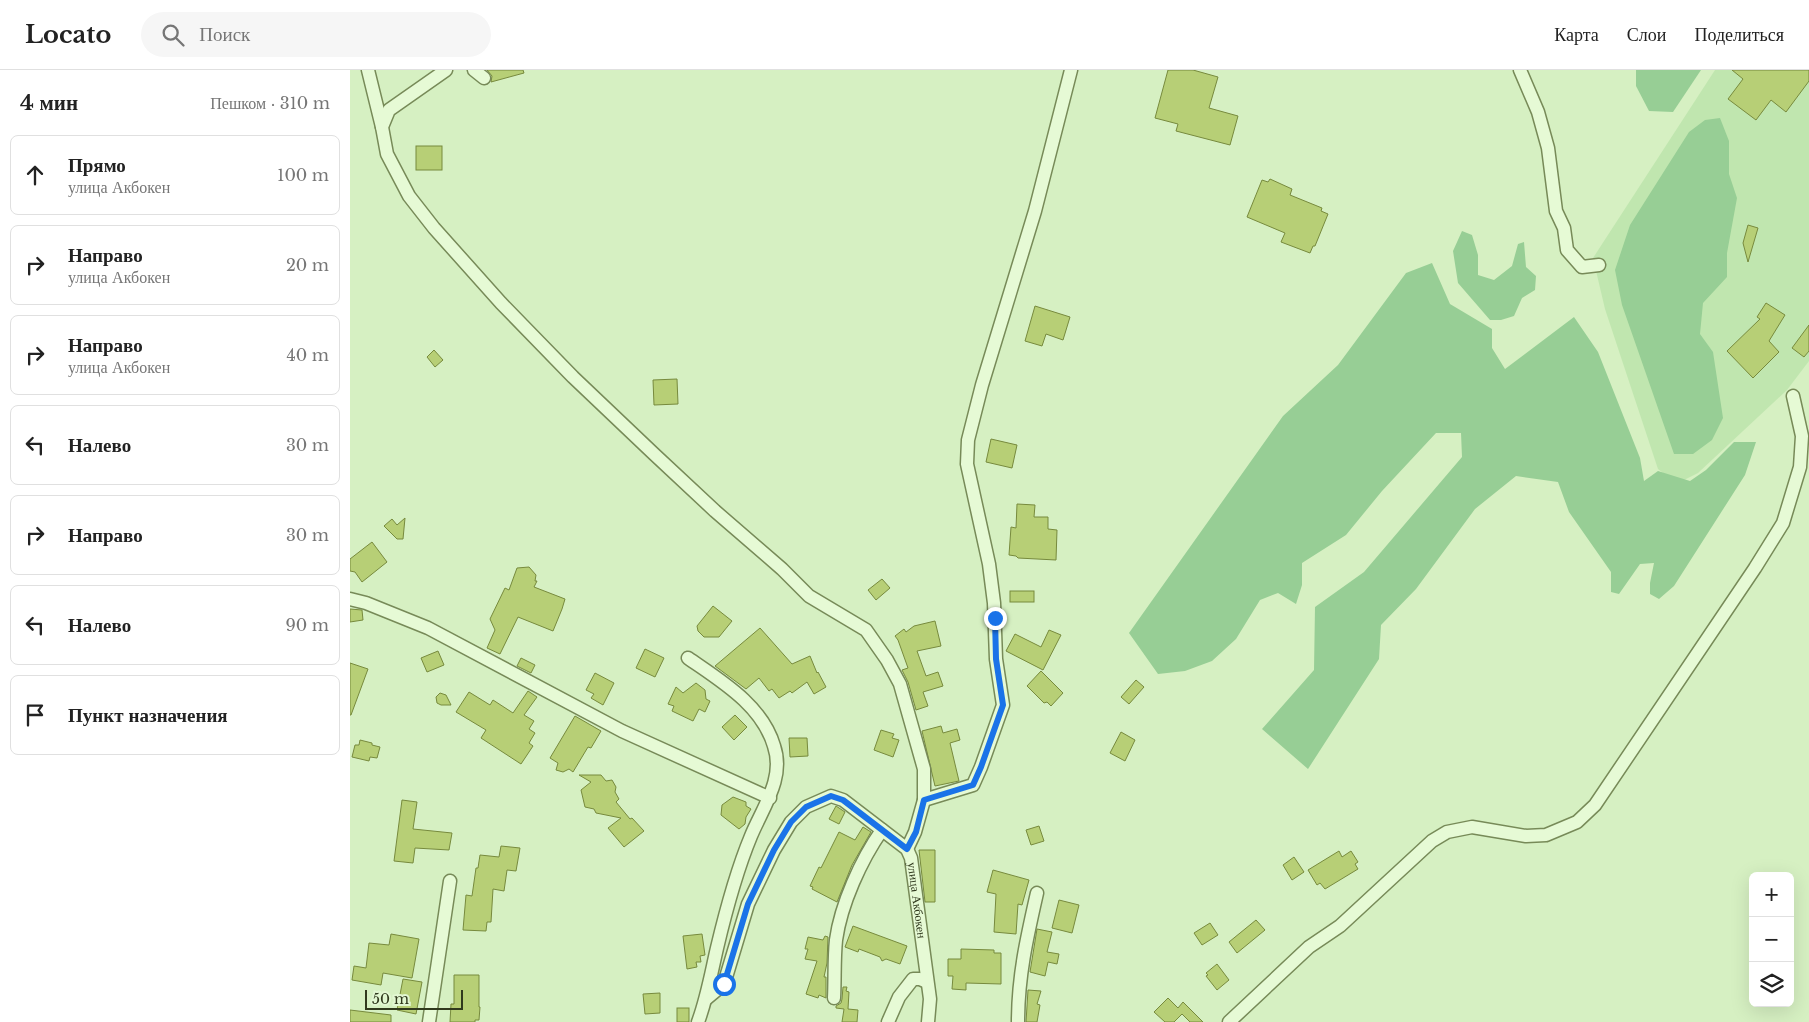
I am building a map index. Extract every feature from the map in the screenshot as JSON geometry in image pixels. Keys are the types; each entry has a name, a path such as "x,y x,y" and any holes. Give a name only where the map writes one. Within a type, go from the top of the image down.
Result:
{"street":[{"path":"368,70 387,154 410,196 434,228 501,303 654,454 782,569 809,596 866,630 900,684 924,769 924,800 916,832 907,849"},
{"path":"382,127 389,110 446,70"},
{"path":"474,70 484,78"},
{"path":"924,800 973,785 1003,705 996,659 994,603 989,564 967,464 968,440 982,385 1035,211 1071,70"},
{"path":"1520,70 1538,112 1548,148 1556,211 1564,228 1567,250 1582,266 1599,265"},
{"path":"1229,1022 1309,947 1340,926 1432,841 1447,832 1472,827 1526,836 1546,835 1577,822 1595,805 1755,568 1783,523 1800,467 1802,436 1793,396"},
{"path":"350,599 366,603 428,628 622,732 770,798"},
{"path":"688,658 734,691 759,716 775,747 777,774 770,798 752,834 738,870 706,999 698,1022"},
{"name":"улица Акбокен","path":"706,999 724,984 748,904 774,850 791,822 806,807 831,796 843,800 907,849 912,858 930,999 928,1022"},
{"path":"834,998 836,942 840,916 849,892 882,830"},
{"path":"429,1022 450,881"},
{"path":"1018,1022 1018,989 1037,893"},
{"path":"888,1022 899,997 913,979 927,982"}],"green space":[{"path":"1636,70 1701,70 1673,112 1649,111 1636,86"},
{"path":"1715,70 1809,70 1809,361 1787,390 1698,473 1684,480 1673,481 1658,469 1605,309 1593,258"},
{"path":"1720,118 1729,141 1729,174 1737,198 1727,253 1727,277 1703,303 1700,334 1713,352 1723,418 1712,440 1693,454 1674,454 1622,305 1615,270 1630,225 1689,132 1705,120"},
{"path":"1462,231 1472,235 1478,255 1478,275 1494,280 1512,266 1518,244 1524,242 1526,267 1536,276 1535,290 1522,298 1514,316 1501,320 1490,320 1458,283 1453,251"},
{"path":"1432,263 1450,304 1492,329 1492,348 1505,369 1574,317 1598,352 1640,458 1644,481 1658,471 1690,481 1706,470 1734,442 1756,442 1745,475 1674,586 1659,599 1650,594 1654,563 1640,564 1619,594 1611,592 1611,572 1569,512 1558,482 1516,476 1475,509 1416,589 1381,625 1379,659 1308,769 1262,729 1314,670 1315,607 1364,572 1462,457 1461,433 1436,433 1382,491 1346,535 1302,563 1302,585 1296,604 1278,593 1260,600 1236,639 1212,661 1185,671 1158,674 1129,633 1283,416 1338,365 1406,273"}],"building":[{"path":"487,70 523,70 524,73 491,82 492,76"},
{"path":"1168,70 1193,70 1218,77 1209,108 1238,116 1230,145 1176,131 1178,124 1155,118"},
{"path":"1732,70 1809,70 1809,81 1786,112 1771,100 1756,120 1728,99 1743,79"},
{"path":"416,146 442,146 442,170 416,170"},
{"path":"1270,179 1292,189 1290,195 1322,208 1321,211 1328,214 1315,246 1313,246 1310,253 1281,242 1285,233 1247,217 1262,180 1268,182"},
{"path":"1748,225 1758,228 1748,262 1743,243"},
{"path":"1766,303 1785,315 1769,341 1779,352 1753,378 1727,351 1760,319 1757,317"},
{"path":"1035,306 1070,317 1063,340 1046,334 1042,346 1025,341"},
{"path":"1809,325 1809,351 1804,357 1792,348"},
{"path":"434,350 443,360 435,367 427,357"},
{"path":"677,379 678,404 654,405 653,380"},
{"path":"991,439 1017,445 1012,468 986,462"},
{"path":"1017,504 1035,505 1034,517 1048,517 1048,529 1057,530 1056,560 1018,558 1009,555 1011,527 1016,528"},
{"path":"405,518 403,539 397,539 384,526 392,519 397,525"},
{"path":"372,542 387,562 362,582 355,572 350,571 350,559"},
{"path":"529,567 536,575 535,581 537,581 534,587 565,599 562,609 553,631 518,617 500,654 487,648 495,630 490,619 505,588 509,590 517,568"},
{"path":"882,579 890,588 876,600 868,590"},
{"path":"1010,591 1034,591 1034,602 1010,602"},
{"path":"713,606 732,621 719,637 704,637 698,631 697,626"},
{"path":"350,609 362,610 363,620 350,622"},
{"path":"935,621 941,646 917,651 926,676 938,672 943,686 923,692 928,706 916,710 908,682 902,670 908,668 895,636 904,629 906,632 914,626"},
{"path":"760,628 792,664 810,656 817,673 826,687 814,694 807,682 792,693 790,691 779,698 772,689 769,691 759,678 746,689 715,666"},
{"path":"1049,630 1061,635 1043,670 1006,651 1015,634 1041,647"},
{"path":"645,649 664,658 655,677 636,668"},
{"path":"438,651 444,665 427,672 421,658"},
{"path":"521,658 535,665 531,673 517,666"},
{"path":"350,663 368,669 351,715 350,715"},
{"path":"1041,671 1063,693 1051,706 1047,702 1044,703 1027,686"},
{"path":"595,673 614,683 603,705 591,698 594,694 586,690"},
{"path":"1136,680 1144,687 1129,704 1121,697"},
{"path":"696,683 705,690 706,699 710,701 705,712 699,709 693,721 672,711 674,706 668,704 676,687 683,693"},
{"path":"528,691 537,697 524,715 534,721 529,729 535,733 529,743 533,746 521,764 481,738 486,730 456,712 469,692 490,705 493,700 513,713"},
{"path":"440,693 446,695 451,705 437,703 436,697"},
{"path":"735,715 747,727 734,740 722,727"},
{"path":"575,716 601,731 591,748 588,747 573,772 569,769 563,772 556,770 558,763 550,758"},
{"path":"941,726 943,733 957,729 960,740 950,743 959,781 935,786 922,731"},
{"path":"881,730 894,734 892,738 899,740 893,757 874,750"},
{"path":"1121,732 1135,740 1125,761 1110,753"},
{"path":"789,738 807,738 808,756 790,757"},
{"path":"360,740 380,747 377,758 370,757 369,761 352,757 355,745 359,745"},
{"path":"579,775 601,775 606,781 612,780 619,799 616,802 630,819 632,818 644,831 624,847 608,828 621,818 596,813 594,809 585,807 581,790 591,782"},
{"path":"733,797 746,802 746,806 751,809 746,817 745,824 739,829 721,815 722,805"},
{"path":"402,800 417,802 413,829 452,833 449,850 415,848 413,863 394,861"},
{"path":"836,806 845,812 839,824 829,819"},
{"path":"1039,826 1044,841 1031,845 1026,830"},
{"path":"863,827 871,832 852,865 837,902 812,889 813,887 810,886 819,867 821,868 839,832 855,840"},
{"path":"501,846 520,848 516,871 507,870 504,891 493,889 491,922 487,922 486,931 463,930 466,895 472,896 480,855 499,857"},
{"path":"919,850 935,850 935,902 925,902"},
{"path":"1339,851 1342,857 1351,851 1358,862 1355,864 1358,869 1325,889 1320,883 1317,885 1308,870"},
{"path":"1294,857 1304,872 1292,880 1283,865"},
{"path":"993,870 1029,880 1022,905 1018,904 1016,934 994,932 996,894 987,892"},
{"path":"1059,900 1079,905 1072,933 1052,928"},
{"path":"1256,920 1265,930 1237,953 1229,942"},
{"path":"1210,923 1218,935 1202,945 1194,933"},
{"path":"853,926 907,946 900,964 886,959 882,961 880,957 859,949 858,952 845,947"},
{"path":"1037,929 1052,932 1047,952 1059,954 1057,964 1048,962 1045,976 1030,972"},
{"path":"391,934 419,939 412,978 383,973 381,985 352,980 354,966 366,968 369,943 389,945"},
{"path":"702,934 705,955 700,956 701,962 696,962 697,967 687,969 683,936"},
{"path":"825,936 828,937 827,963 824,977 826,977 826,998 819,995 818,998 806,994 817,961 805,959 808,949 805,949 808,937 823,940"},
{"path":"961,949 994,950 994,953 1001,953 1001,984 966,983 966,990 952,989 953,976 948,976 948,959 961,959"},
{"path":"1217,964 1229,980 1217,990 1206,976 1208,975 1206,973"},
{"path":"454,975 479,975 479,1020 475,1020 475,1022 450,1022 451,1004 454,1004"},
{"path":"403,979 422,982 416,1014 397,1010"},
{"path":"843,987 847,987 846,991 849,992 848,1009 858,1010 857,1022 842,1022 844,1009 836,1008 841,1003"},
{"path":"1028,990 1041,991 1037,1004 1040,1005 1037,1022 1026,1022"},
{"path":"660,993 660,1013 645,1014 643,994"},
{"path":"1168,998 1178,1008 1183,1002 1203,1022 1190,1022 1182,1014 1174,1022 1165,1022 1154,1012"},
{"path":"677,1008 689,1008 689,1022 677,1022"},
{"path":"350,1010 391,1015 391,1022 350,1022"}],"route":[{"path":"724,984 748,904 774,850 791,822 806,807 831,796 843,800 907,849 916,832 924,800 973,785 1003,705 996,659 995,618"}]}
